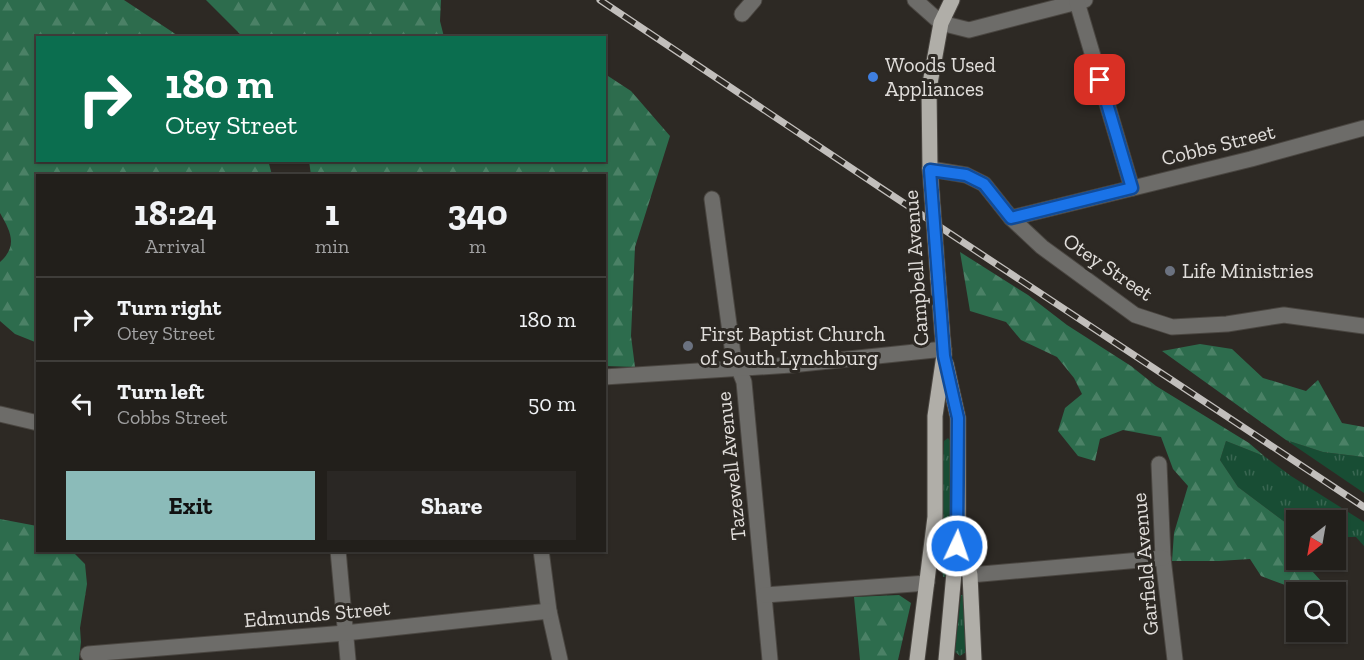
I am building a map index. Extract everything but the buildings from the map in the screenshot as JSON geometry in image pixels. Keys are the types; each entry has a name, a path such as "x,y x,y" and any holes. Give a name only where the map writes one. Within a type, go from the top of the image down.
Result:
{"main road":[{"name":"Campbell Avenue","path":"952,0 941,23 929,90 930,170 944,352 958,418 958,525 970,575 974,660"},
{"name":"Campbell Avenue","path":"917,660 935,517 935,416 944,352"},
{"path":"946,660 958,525"}],"street":[{"path":"742,14 754,0"},
{"path":"915,0 941,23 969,30 1081,1 1132,188"},
{"name":"Cobbs Street","path":"1011,218 1251,159 1364,128"},
{"name":"Otey Street","path":"930,170 966,175 984,184 1011,218 1042,247 1135,315 1172,327 1227,324 1284,315 1364,326"},
{"name":"Tazewell Avenue","path":"712,199 734,354 744,382 770,660"},
{"path":"606,377 738,369 944,352"},
{"path":"0,414 36,423"},
{"name":"Garfield Avenue","path":"1159,464 1163,558 1175,660"},
{"path":"338,552 348,660"},
{"path":"541,552 549,611 560,660"},
{"path":"970,575 1163,558"},
{"path":"765,595 927,583"},
{"name":"Edmunds Street","path":"88,654 345,633 549,611"}],"green space":[{"path":"0,0 124,0 178,36 36,36 36,162 269,162 272,174 36,174 35,342 15,334 0,321 0,262 9,250 11,239 0,213"},
{"path":"206,0 441,0 440,21 444,36 242,36"},
{"path":"606,75 631,91 670,136 635,247 631,336 635,367 606,366 606,174 311,174 309,162 606,162"},
{"path":"960,252 1028,295 1067,325 1131,366 1156,386 1249,443 1264,456 1226,441 1220,460 1238,487 1286,523 1284,542 1286,544 1286,570 1311,570 1322,582 1286,582 1285,585 1261,576 1250,559 1172,561 1174,533 1188,486 1173,469 1161,437 1123,430 1100,439 1095,461 1078,456 1058,431 1065,408 1082,394 1074,378 1057,357 1021,340 1006,322 970,311"},
{"path":"1200,344 1232,349 1263,378 1306,391 1318,380 1342,423 1364,427 1364,457 1323,452 1286,440 1162,351"},
{"path":"948,438 951,442 951,496 946,577 943,577 939,539 944,441"},
{"path":"1286,440 1323,452 1364,457 1364,493"},
{"path":"1226,441 1264,456 1345,510 1286,510 1286,523 1238,487 1220,460"},
{"path":"1346,511 1364,522 1364,546 1356,537 1346,537"},
{"path":"0,519 36,526 36,552 73,552 85,564 87,584 80,628 79,660 0,660"},
{"path":"899,595 911,603 898,660 860,660 854,597"},
{"path":"961,595 964,595 966,652 960,656 955,652"}],"railway":[{"path":"600,0 1364,507"}],"place":[{"name":"Woods Used Appliances","path":"873,77"},
{"name":"Life Ministries","path":"1170,271"},
{"name":"First Baptist Church of South Lynchburg","path":"688,346"}],"route":[{"path":"957,546 958,418 944,356 930,170 966,175 984,184 1011,218 1132,188 1100,80"}]}
